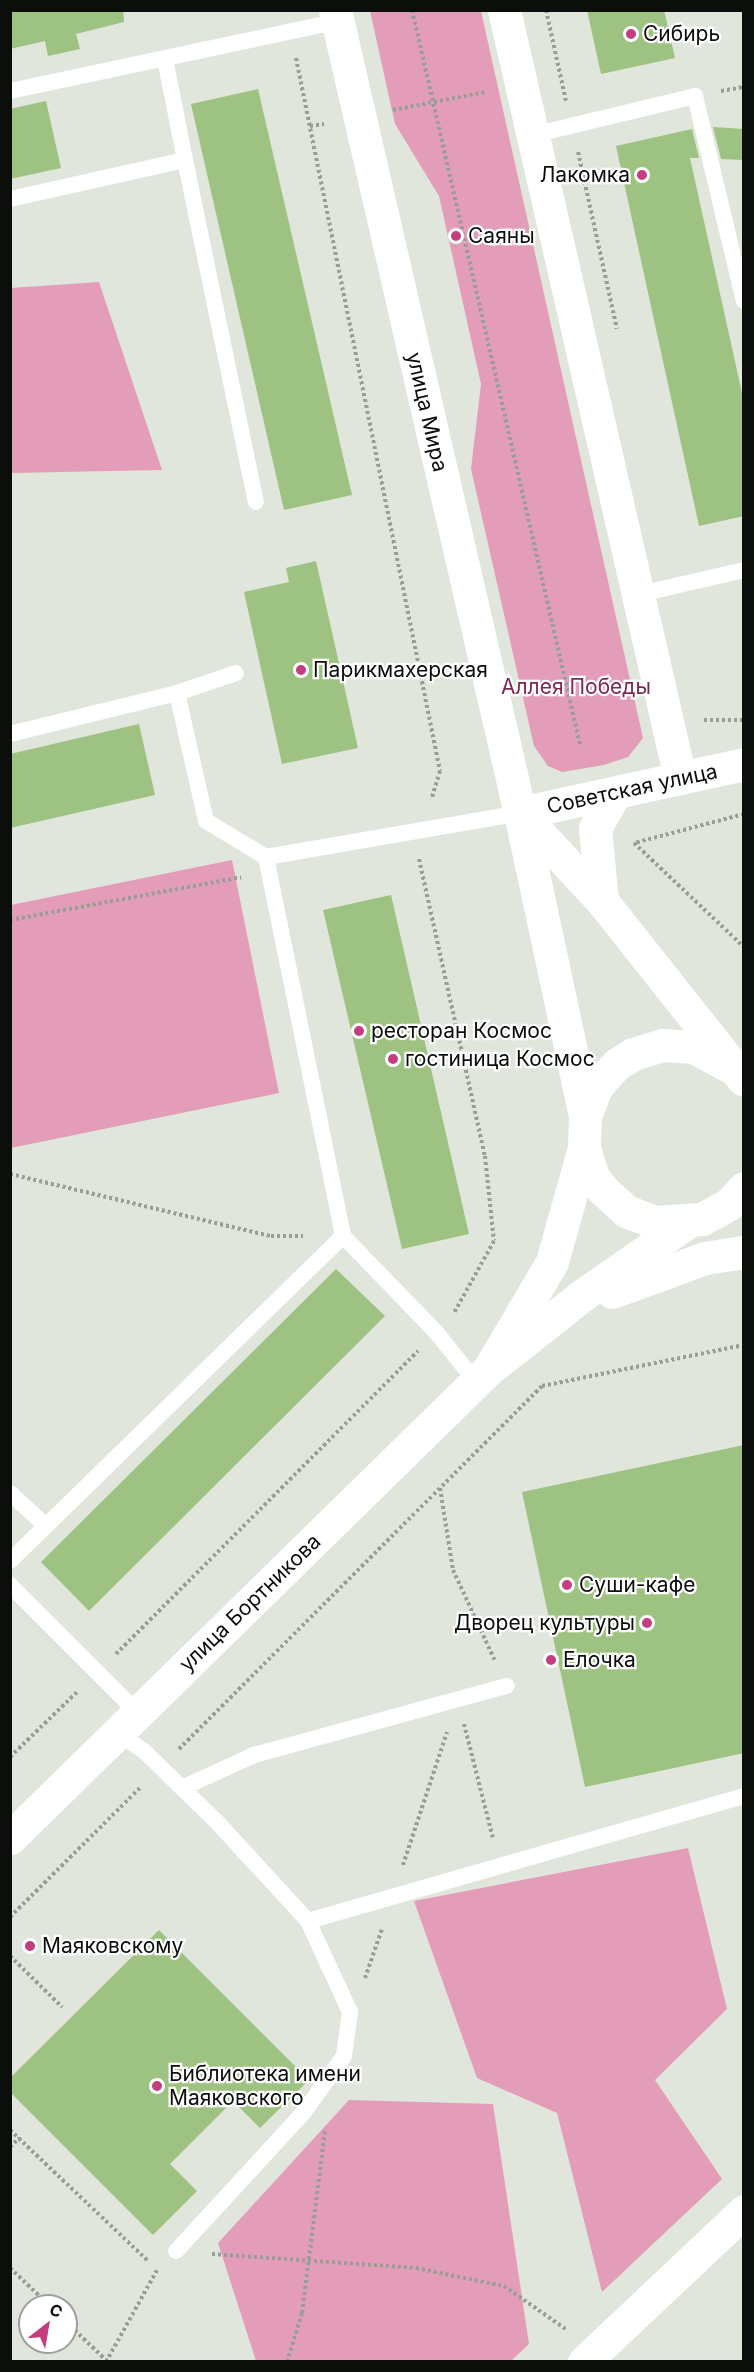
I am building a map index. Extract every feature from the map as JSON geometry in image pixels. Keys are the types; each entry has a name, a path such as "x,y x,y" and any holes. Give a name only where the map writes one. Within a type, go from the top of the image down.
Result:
{"street":[{"path":"504,10 636,595 680,778"},
{"name":"улица Мира","path":"336,16 520,813 593,1177 626,1210 655,1222 744,1222"},
{"name":"Советская улица","path":"520,813 744,764"},
{"path":"602,901 596,828 615,793"},
{"path":"520,813 602,901 743,1078"},
{"path":"482,1375 552,1262 596,1087 617,1064 633,1054 663,1045 694,1047 717,1057 743,1078"},
{"path":"482,1375 584,1294 694,1221 729,1204 744,1188"},
{"path":"482,1375 608,1294 695,1261 744,1252"},
{"name":"улица Бортникова","path":"10,1838 482,1375"},
{"path":"595,2358 744,2211"}],"lane":[{"path":"10,91 291,31 336,16"},
{"path":"165,58 256,502"},
{"path":"533,135 695,96 744,300"},
{"path":"10,199 185,160"},
{"path":"636,595 744,570"},
{"path":"10,734 177,693 236,673"},
{"path":"177,693 206,821 268,864 343,1236 436,1332 482,1375"},
{"path":"268,864 421,828 520,813"},
{"path":"10,1561 343,1236"},
{"path":"10,1493 46,1526"},
{"path":"10,1585 98,1672 128,1723 161,1767 308,1921 350,2012 344,2056 304,2112 176,2251"},
{"path":"182,1788 254,1755 507,1686"},
{"path":"308,1921 744,1796"}],"path":[{"path":"412,10 580,745"},
{"path":"10,1757 98,1672 457,1310 494,1241 485,1156 416,845 440,771 291,31"},
{"path":"310,126 561,76"},
{"path":"704,720 744,720"},
{"path":"744,814 634,843 744,947"},
{"path":"10,920 268,864"},
{"path":"10,1174 271,1236 343,1236"},
{"path":"10,1917 542,1386 744,1344"},
{"path":"440,1488 453,1570 507,1686"},
{"path":"457,1700 500,1866"},
{"path":"350,2012 393,1896 457,1700"},
{"path":"10,1956 62,2007"},
{"path":"287,2361 302,2313 332,2073"},
{"path":"10,2130 157,2269"},
{"path":"10,2147 19,2138"},
{"path":"78,2334 106,2361 157,2269 176,2251 416,2268 504,2286 595,2358"},
{"path":"10,2268 37,2294"}],"green space":[{"name":"Аллея Победы","path":"370,11 481,11 643,738 628,757 604,765 562,772 548,766 534,746 471,469 481,384 439,196 395,124"},
{"path":"99,282 162,470 11,473 11,288"},
{"path":"232,860 279,1093 11,1148 11,905"},
{"path":"688,1848 727,2009 655,2080 722,2179 602,2292 557,2113 477,2078 414,1901"},
{"path":"349,2100 493,2104 529,2344 511,2361 256,2361 218,2243"}],"building":[{"path":"10,10 123,10 124,22 76,34 80,49 48,56 45,41 10,49"},
{"name":"Сибирь","path":"587,10 664,10 675,58 601,74"},
{"path":"258,89 352,495 284,510 191,104"},
{"path":"46,101 61,168 10,179 10,109"},
{"path":"713,127 744,129 744,160 721,159"},
{"path":"692,129 699,158 690,158 744,402 744,516 699,526 616,146"},
{"name":"Парикмахерская","path":"316,561 358,748 282,764 244,592 289,582 286,568"},
{"path":"139,724 155,795 10,828 10,754"},
{"name":"гостиница Космос","path":"391,895 469,1234 402,1249 323,910"},
{"path":"336,1269 385,1316 89,1611 41,1562"},
{"name":"Дворец культуры","path":"744,1445 744,1753 585,1787 522,1492"},
{"name":"Библиотека имени Маяковского","path":"159,1930 309,2080 260,2128 233,2101 170,2164 197,2191 153,2235 10,2092 10,2078"}],"place":[{"name":"Сибирь","path":"631,34"},
{"name":"Лакомка","path":"642,175"},
{"name":"Саяны","path":"456,236"},
{"name":"Парикмахерская","path":"301,670"},
{"name":"ресторан Космос","path":"359,1031"},
{"name":"гостиница Космос","path":"393,1059"},
{"name":"Суши-кафе","path":"567,1585"},
{"name":"Дворец культуры","path":"647,1623"},
{"name":"Елочка","path":"551,1660"},
{"name":"Маяковскому","path":"30,1946"},
{"name":"Библиотека имени Маяковского","path":"157,2086"}]}
